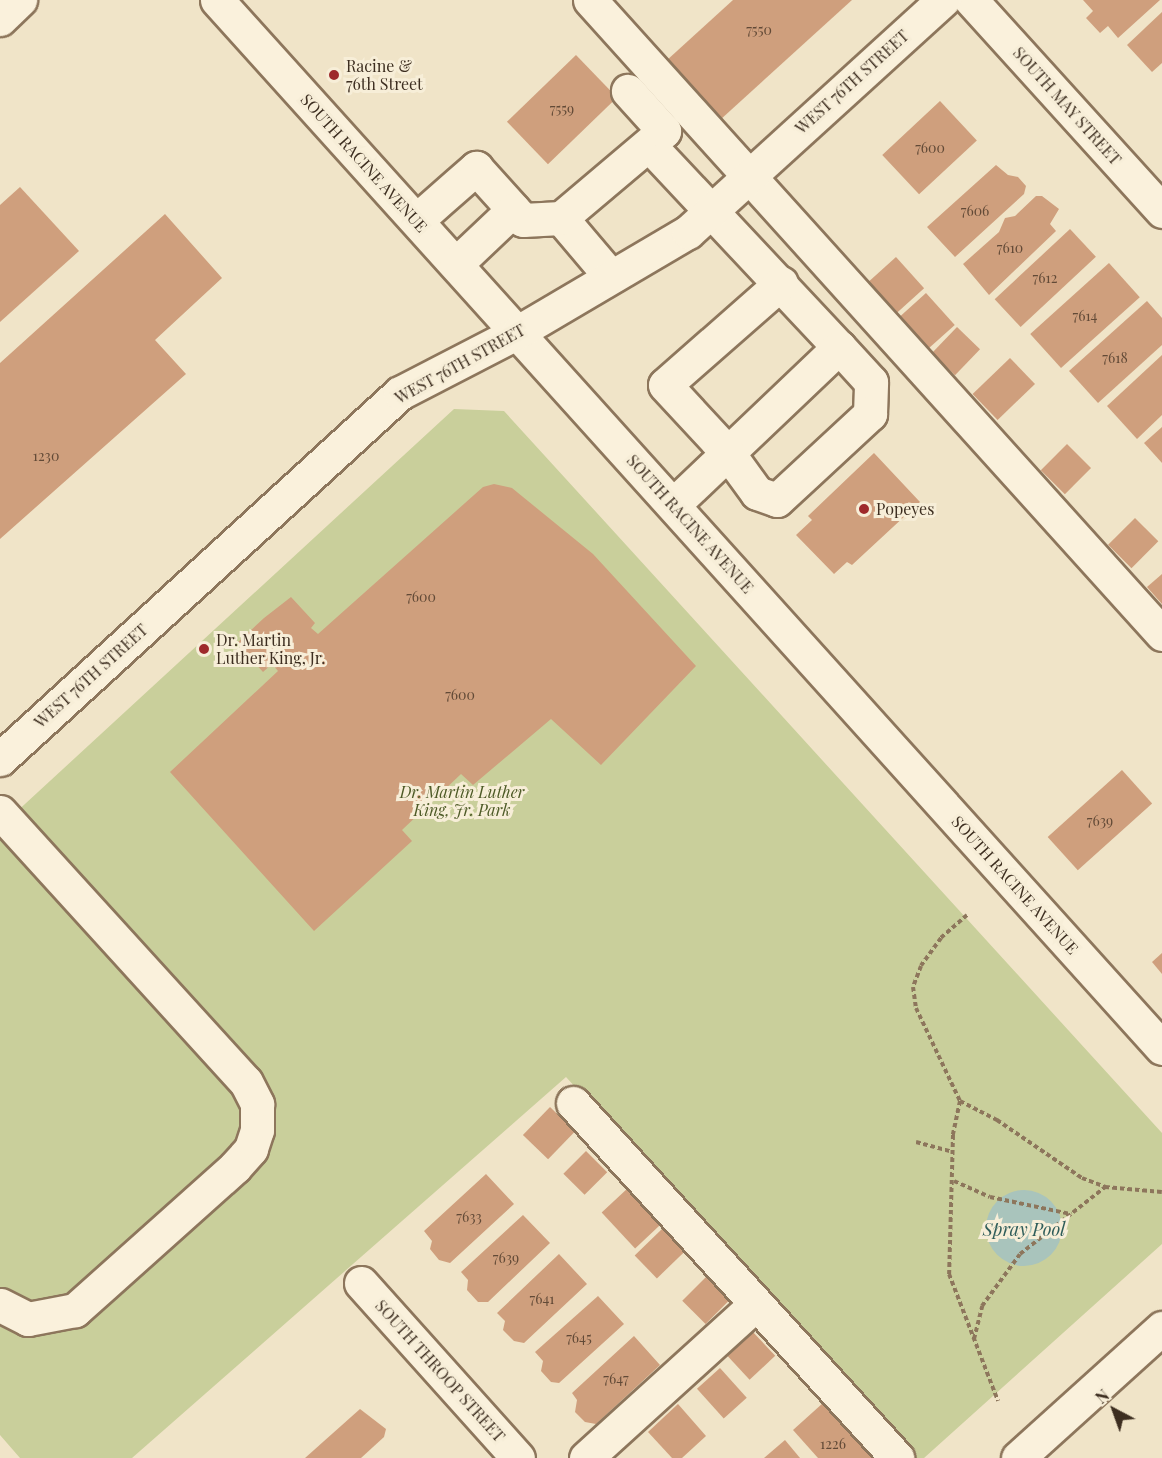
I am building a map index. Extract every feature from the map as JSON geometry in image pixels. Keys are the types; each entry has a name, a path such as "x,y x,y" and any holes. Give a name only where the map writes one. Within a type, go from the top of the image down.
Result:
{"street":[{"path":"0,19 21,0"},
{"name":"SOUTH RACINE AVENUE","path":"217,0 1162,1048"},
{"path":"590,0 1162,634"},
{"name":"WEST 76TH STREET","path":"0,759 400,393 518,332 688,232 944,0"},
{"name":"SOUTH MAY STREET","path":"971,0 1162,211"},
{"path":"417,220 476,168 523,220 561,218 664,131 628,92"},
{"path":"650,145 713,208 871,382 870,414 777,500 757,493 728,453 665,385 781,283"},
{"path":"456,264 513,210"},
{"path":"561,218 611,277"},
{"path":"673,505 839,347"},
{"path":"0,812 246,1082 257,1104 257,1130 251,1149 235,1167 75,1310 28,1319 0,1305"},
{"path":"573,1103 897,1458"},
{"name":"SOUTH THROOP STREET","path":"361,1283 518,1458"},
{"path":"586,1458 755,1305"},
{"path":"1021,1457 1162,1328"}],"path":[{"path":"967,915 941,938 921,966 913,987 916,1008 960,1101 953,1152 954,1181 949,1274 998,1401"},
{"path":"960,1101 997,1120 1082,1178 1105,1187 1162,1192"},
{"path":"916,1142 953,1152"},
{"path":"954,1181 990,1197 1071,1214"},
{"path":"974,1340 982,1306 998,1281 1020,1254 1105,1187"}],"green space":[{"name":"Dr. Martin Luther King, Jr. Park","path":"454,409 504,411 1162,1133 1162,1244 924,1458 915,1458 566,1077 132,1458 20,1458 0,1435 0,827"}],"water":[{"name":"Spray Pool","path":"1017,1190 1031,1190 1045,1196 1056,1207 1062,1221 1059,1243 1051,1255 1031,1266 1017,1266 1003,1260 992,1249 986,1235 986,1221 992,1207 1003,1196"}],"building":[{"path":"733,0 852,0 720,120 666,61"},
{"path":"1083,0 1160,0 1118,38 1108,26 1100,33 1086,18 1093,11"},
{"path":"1162,12 1162,63 1152,72 1127,45"},
{"path":"576,55 617,97 548,164 507,122"},
{"path":"940,101 977,140 919,194 882,155"},
{"path":"996,165 1008,175 1018,177 1026,186 1024,194 955,257 927,227"},
{"path":"20,187 79,251 0,322 0,205"},
{"path":"1036,196 1042,196 1059,209 1050,224 1056,231 989,295 963,264 999,232 1005,218 1015,216"},
{"path":"165,214 222,278 155,340 186,374 0,539 0,363"},
{"path":"1070,229 1096,257 1021,327 995,299"},
{"path":"896,257 924,288 896,314 868,282"},
{"path":"1109,263 1140,297 1061,368 1030,334"},
{"path":"926,293 955,325 929,348 900,316"},
{"path":"1147,301 1162,318 1162,345 1098,403 1069,371"},
{"path":"957,327 980,349 955,375 932,353"},
{"path":"1162,355 1162,415 1137,439 1107,406"},
{"path":"1010,358 1035,384 998,420 973,394"},
{"path":"1162,427 1162,463 1144,443"},
{"path":"1067,444 1091,468 1065,494 1041,470"},
{"name":"Popeyes","path":"874,453 920,502 852,565 847,562 834,574 796,535 812,520 808,516"},
{"path":"494,484 512,488 593,554 696,666 601,765 551,719 473,785 461,774 402,830 412,841 314,931 170,772 278,671 272,664 263,672 237,643 264,618 291,597 315,623 311,628 318,634 483,487"},
{"path":"1135,518 1158,541 1131,568 1108,545"},
{"path":"1162,574 1162,604 1147,587"},
{"path":"1122,770 1152,803 1078,870 1048,837"},
{"path":"1162,953 1162,974 1152,962"},
{"path":"550,1107 575,1131 548,1159 523,1135"},
{"path":"586,1151 607,1172 585,1195 563,1174"},
{"path":"486,1174 514,1204 450,1263 439,1260 430,1249 432,1241 424,1231"},
{"path":"628,1188 661,1224 635,1248 602,1213"},
{"path":"523,1215 550,1243 488,1302 478,1302 467,1290 468,1280 461,1272"},
{"path":"662,1229 684,1252 657,1278 635,1255"},
{"path":"559,1254 587,1284 524,1343 514,1341 503,1330 505,1321 497,1313"},
{"path":"707,1276 730,1299 706,1324 682,1301"},
{"path":"598,1296 624,1324 559,1383 551,1382 541,1371 543,1361 535,1352"},
{"path":"752,1331 775,1356 750,1380 726,1355"},
{"path":"634,1336 660,1365 596,1424 585,1422 575,1412 577,1400 572,1393"},
{"path":"720,1368 747,1398 724,1418 697,1389"},
{"path":"823,1403 872,1458 818,1458 793,1430"},
{"path":"678,1404 706,1436 682,1458 672,1458 648,1432"},
{"path":"360,1409 386,1429 384,1437 361,1458 305,1458"},
{"path":"785,1440 800,1458 764,1458"}],"place":[{"name":"Racine & 76th Street","path":"334,75"},
{"name":"Popeyes","path":"864,509"},
{"name":"Dr. Martin Luther King, Jr.","path":"204,649"}]}
